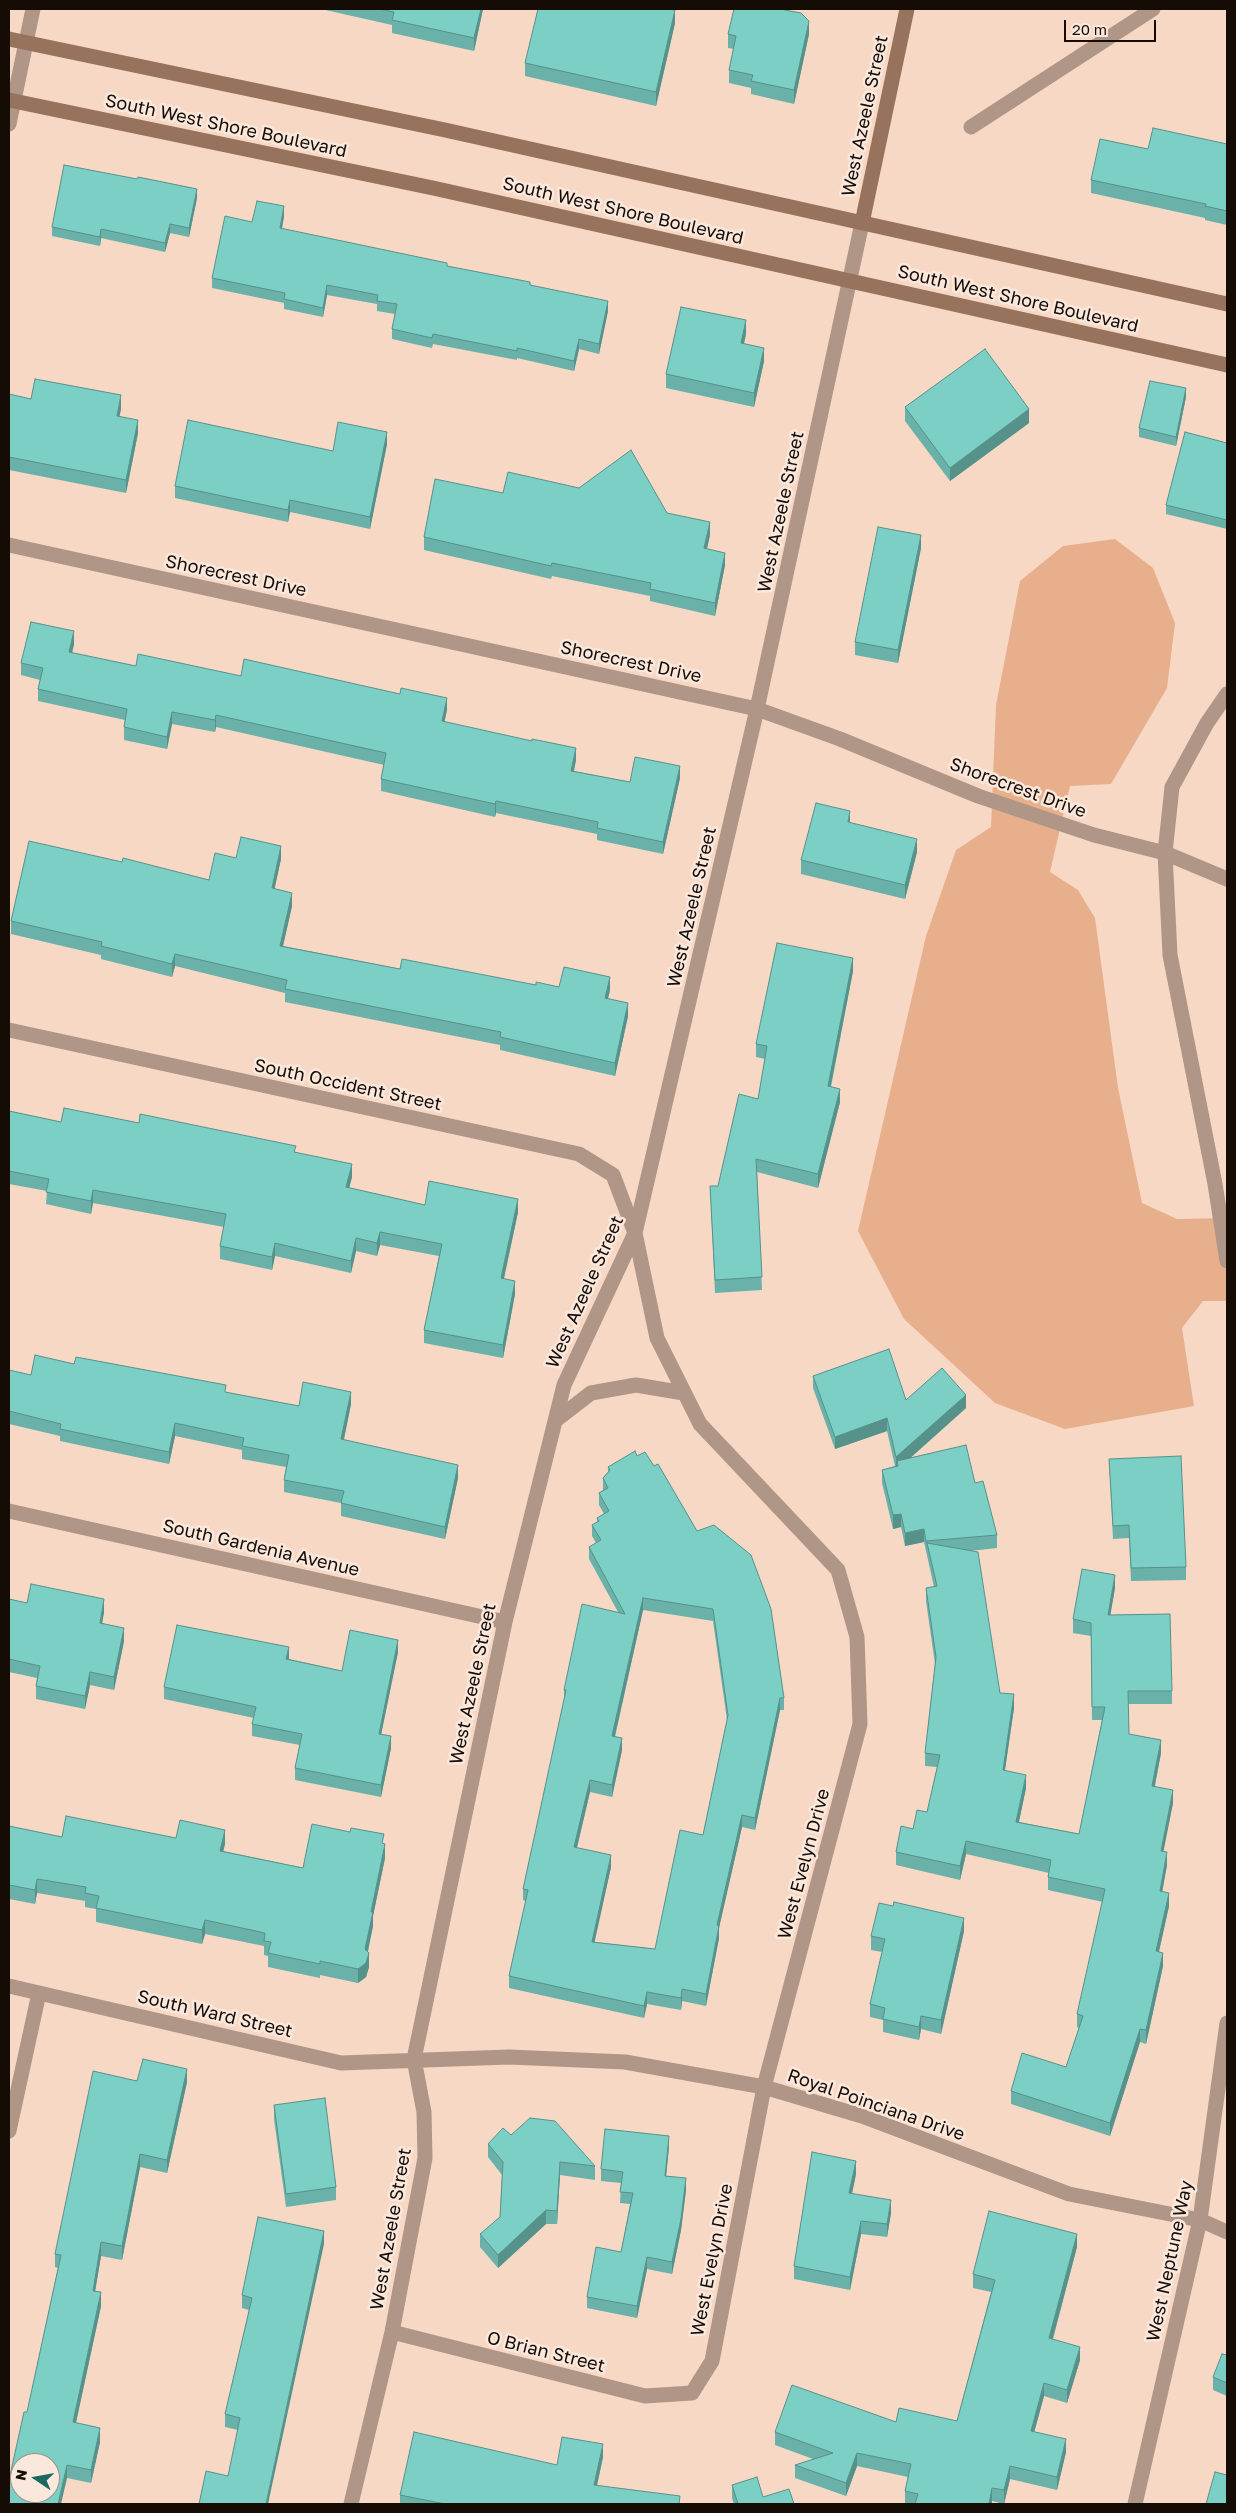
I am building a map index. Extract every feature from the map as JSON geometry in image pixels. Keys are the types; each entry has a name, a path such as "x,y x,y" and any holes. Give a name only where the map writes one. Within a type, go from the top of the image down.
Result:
{"street":[{"path":"9,124 11,100 34,9"},
{"name":"West Azeele Street","path":"352,2504 392,2332 425,2158 424,2112 414,2059 505,1622 564,1385 635,1233 757,709 907,9"},
{"path":"971,127 1153,9"},
{"path":"9,39 445,130 1227,304"},
{"name":"South West Shore Boulevard","path":"11,100 433,188 1227,365"},
{"name":"Shorecrest Drive","path":"9,545 757,709 840,739 978,796 1094,835 1165,853 1227,879"},
{"path":"1227,694 1207,723 1172,788 1165,853 1170,956 1215,1184 1227,1261"},
{"name":"South Occident Street","path":"9,1030 579,1154 613,1175 635,1233"},
{"name":"West Evelyn Drive","path":"635,1233 657,1338 700,1424 838,1570 857,1637 860,1724 764,2086 712,2361 692,2393"},
{"path":"556,1420 591,1393 636,1385 684,1393"},
{"name":"South Gardenia Avenue","path":"9,1511 505,1622"},
{"name":"South Ward Street","path":"9,1986 341,2063 414,2059"},
{"path":"9,2131 39,1992"},
{"name":"West Neptune Way","path":"1135,2504 1200,2220 1227,2023"},
{"name":"Royal Poinciana Drive","path":"414,2059 509,2057 625,2062 764,2086 862,2116 1069,2194 1200,2220 1227,2232"},
{"name":"O Brian Street","path":"392,2332 645,2396 692,2393"}],"shaded area":[{"path":"1115,539 1153,568 1175,623 1167,688 1111,784 1070,786 1050,872 1078,890 1095,918 1118,1088 1142,1203 1177,1219 1227,1218 1227,1301 1203,1301 1182,1328 1194,1406 1065,1429 995,1403 904,1319 858,1231 926,936 956,850 991,827 996,705 1020,581 1063,546"}],"building":[{"path":"379,9 481,9 474,38 392,20 394,12"},
{"path":"538,9 675,10 656,92 525,63"},
{"path":"734,9 780,9 801,13 809,21 794,90 751,81 753,75 729,70 736,36 728,34"},
{"path":"1153,128 1227,144 1227,211 1205,206 1206,204 1091,180 1100,139 1148,149"},
{"path":"64,165 197,189 189,228 170,224 165,243 101,229 100,237 52,227"},
{"path":"257,201 284,206 280,228 447,263 447,266 530,282 530,285 608,301 599,344 579,339 574,361 517,348 517,351 433,334 432,338 392,329 397,304 377,301 378,295 327,285 323,308 284,299 285,293 212,278 225,216 252,222"},
{"path":"681,307 746,320 741,343 764,348 754,393 666,374"},
{"path":"985,349 1029,409 950,468 905,407"},
{"path":"35,379 121,395 117,416 138,420 126,480 9,457 9,394 31,399"},
{"path":"1150,381 1186,388 1176,437 1139,428"},
{"path":"188,420 333,451 338,422 387,432 370,517 290,500 288,510 175,486"},
{"path":"1185,432 1227,443 1227,520 1166,505"},
{"path":"631,450 667,513 710,522 704,548 725,553 715,603 650,589 651,583 552,563 551,566 424,537 435,479 503,493 508,472 579,488"},
{"path":"878,527 921,535 898,650 855,642"},
{"path":"31,622 74,631 69,652 136,666 138,654 241,676 244,659 400,694 401,688 447,698 442,721 532,741 532,739 576,748 571,771 630,782 635,757 680,766 663,842 597,828 598,822 496,801 495,804 381,779 386,753 216,715 215,720 172,712 167,737 124,727 127,709 38,689 43,668 21,663"},
{"path":"816,803 850,811 848,822 917,839 905,885 801,860"},
{"path":"241,837 281,846 272,888 292,893 280,946 400,969 402,959 536,985 536,982 559,987 564,967 610,977 605,998 628,1003 615,1063 500,1037 501,1032 285,989 287,980 175,954 172,964 101,946 102,942 11,921 29,841 122,862 123,858 209,880 215,853 236,858"},
{"path":"777,943 853,958 828,1086 840,1089 818,1174 756,1159 762,1277 715,1280 710,1186 718,1186 739,1094 758,1099 767,1046 756,1044"},
{"path":"64,1108 139,1123 140,1114 296,1146 294,1152 352,1164 346,1187 425,1205 429,1181 518,1199 501,1278 515,1281 503,1345 424,1330 442,1244 380,1232 377,1243 356,1238 351,1261 275,1243 272,1257 220,1246 226,1214 93,1190 91,1201 46,1192 49,1179 9,1171 9,1111 61,1122"},
{"path":"889,1349 906,1400 942,1368 966,1395 896,1457 887,1418 835,1437 813,1376"},
{"path":"35,1355 74,1364 76,1357 226,1385 225,1392 299,1406 303,1382 351,1392 341,1439 458,1465 445,1527 341,1503 344,1491 284,1480 289,1455 242,1446 244,1438 175,1423 169,1452 60,1429 61,1424 9,1411 9,1370 31,1375"},
{"path":"966,1445 975,1483 983,1481 997,1535 926,1541 924,1529 905,1533 901,1514 893,1515 882,1470 898,1466 897,1461"},
{"path":"635,1451 637,1456 645,1452 654,1466 658,1464 697,1531 714,1525 751,1555 771,1609 784,1698 780,1698 755,1818 742,1815 717,1925 719,1926 706,1994 682,1989 681,1998 647,1992 644,2006 509,1976 528,1890 523,1889 566,1690 564,1690 582,1604 625,1614 589,1547 601,1540 592,1525 599,1521 597,1518 609,1511 599,1493 608,1488 603,1478 610,1470 608,1467","holes":["643,1598 713,1609 728,1715 703,1835 680,1830 655,1949 592,1942 611,1855 574,1847 590,1780 612,1785 622,1738 612,1736"]},
{"path":"1181,1456 1186,1567 1131,1568 1129,1525 1113,1526 1109,1459"},
{"path":"927,1543 978,1552 1000,1693 1014,1694 1003,1770 1026,1775 1016,1822 1079,1834 1105,1707 1092,1707 1091,1623 1073,1619 1082,1569 1115,1575 1108,1615 1170,1614 1172,1691 1128,1691 1129,1734 1161,1740 1152,1786 1173,1790 1161,1851 1167,1852 1160,1891 1169,1893 1156,1951 1163,1953 1146,2030 1140,2029 1110,2123 1011,2091 1022,2053 1066,2067 1083,2016 1077,2014 1105,1889 1048,1877 1051,1860 966,1841 960,1866 896,1852 901,1826 913,1829 917,1810 927,1812 940,1755 925,1753 936,1657 926,1588 937,1586"},
{"path":"31,1584 104,1599 100,1623 124,1628 114,1677 90,1672 85,1696 36,1686 40,1666 9,1659 9,1599 27,1603"},
{"path":"177,1625 289,1647 286,1659 342,1671 350,1630 398,1640 379,1734 391,1736 381,1785 295,1768 302,1734 252,1724 256,1707 164,1687"},
{"path":"66,1816 176,1838 180,1820 225,1830 220,1851 303,1868 312,1824 350,1832 351,1828 384,1834 382,1843 385,1844 365,1949 369,1953 366,1963 358,1969 320,1961 320,1964 268,1953 271,1942 264,1941 265,1933 205,1920 202,1930 96,1908 99,1896 85,1893 86,1887 37,1879 35,1890 9,1885 9,1826 62,1837"},
{"path":"894,1902 964,1918 941,2020 921,2016 919,2027 883,2019 885,2008 870,2004 885,1939 871,1936 879,1903 893,1906"},
{"path":"143,2059 187,2069 167,2160 140,2154 122,2246 101,2242 93,2291 101,2292 73,2422 100,2428 91,2470 67,2465 60,2495 60,2453 15,2453 24,2412 27,2412 61,2255 55,2254 93,2071 137,2081"},
{"path":"325,2098 336,2187 286,2194 274,2105"},
{"path":"530,2118 555,2121 595,2166 560,2162 557,2211 546,2210 498,2255 480,2234 500,2217 503,2162 488,2144 503,2128 511,2135"},
{"path":"605,2129 669,2136 665,2176 686,2178 681,2219 672,2262 647,2257 637,2306 587,2297 596,2247 621,2252 633,2193 620,2192 623,2172 601,2169"},
{"path":"812,2152 856,2161 849,2193 891,2200 887,2224 861,2221 850,2277 794,2266"},
{"path":"989,2211 1077,2234 1049,2338 1080,2347 1067,2390 1044,2383 1031,2431 1066,2439 1057,2477 1010,2466 1004,2490 992,2488 989,2504 915,2504 918,2494 905,2491 911,2464 857,2453 846,2483 795,2465 833,2453 775,2432 792,2385 896,2422 899,2408 957,2421 995,2280 973,2274"},
{"path":"258,2217 324,2231 266,2504 199,2504 206,2471 228,2476 240,2418 225,2414 252,2298 242,2295"},
{"path":"1222,2354 1227,2355 1227,2383 1213,2377"},
{"path":"414,2432 557,2465 562,2437 603,2444 594,2485 680,2496 679,2504 445,2504 400,2495"},
{"path":"1215,2472 1227,2475 1227,2504 1206,2504"},
{"path":"10,2475 10,2503 58,2504 9,2504"},
{"path":"757,2477 763,2497 789,2489 794,2504 738,2504 732,2485"}]}
